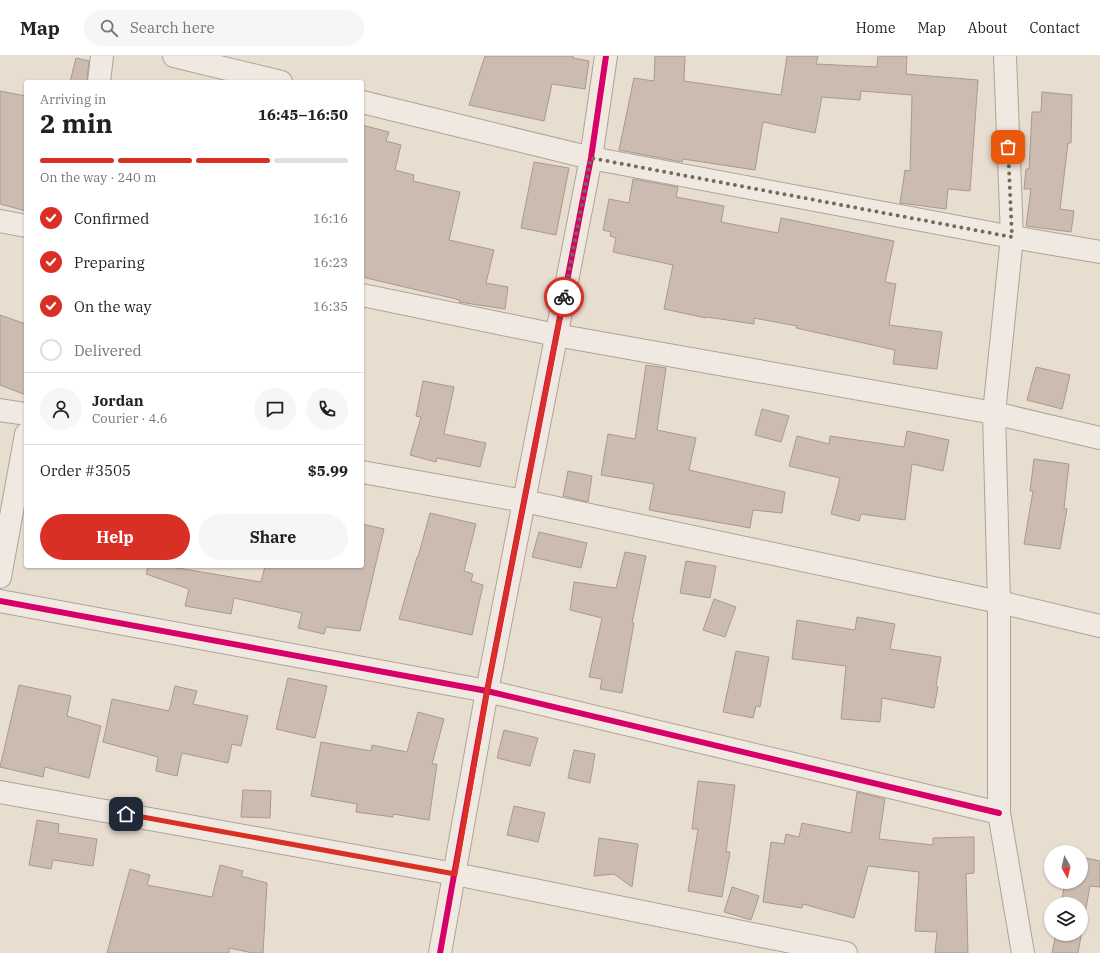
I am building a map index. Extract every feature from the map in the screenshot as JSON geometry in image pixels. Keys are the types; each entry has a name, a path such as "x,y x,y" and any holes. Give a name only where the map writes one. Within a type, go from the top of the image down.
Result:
{"street":[{"path":"99,80 102,56"},
{"path":"174,56 273,80"},
{"path":"440,953 487,691 591,158 606,56"},
{"path":"1005,56 1012,237 994,414 999,602 999,813 1023,953"},
{"path":"364,102 591,158 1012,237 1100,252"},
{"path":"0,221 24,226"},
{"path":"364,295 556,335 994,414 1100,438"},
{"path":"0,410 24,414"},
{"path":"0,577 24,445"},
{"path":"364,472 524,501 999,602 1100,626"},
{"path":"0,602 487,691 999,813"},
{"path":"0,792 455,874 846,953"}],"building":[{"path":"485,56 573,56 573,58 589,61 585,89 552,84 544,121 469,105"},
{"path":"655,56 685,56 684,81 781,95 787,56 818,56 816,64 877,67 878,56 907,56 906,74 978,80 970,191 948,189 946,209 900,203 905,170 910,171 912,95 861,91 860,100 822,97 815,133 763,122 755,170 683,159 682,162 619,150 634,78 654,81"},
{"path":"76,58 89,61 87,80 70,80"},
{"path":"0,91 24,96 24,210 0,204"},
{"path":"1042,92 1072,95 1071,143 1068,143 1060,209 1074,211 1071,232 1026,226 1031,189 1024,189 1026,169 1029,169 1032,112 1041,112"},
{"path":"364,126 389,132 386,141 401,145 395,170 414,175 413,181 460,192 449,240 494,250 486,283 508,287 505,309 459,302 460,300 364,277"},
{"path":"534,162 569,168 556,235 521,228"},
{"path":"633,179 678,187 676,197 724,206 721,222 778,233 781,218 894,241 885,282 896,284 889,325 942,332 937,369 893,364 895,350 796,328 797,326 754,318 754,324 706,318 664,309 673,265 613,252 616,238 610,236 611,232 603,230 609,199 629,203"},
{"path":"0,315 24,323 24,394 0,385"},
{"path":"646,365 666,368 657,430 696,438 689,470 785,492 782,513 753,510 750,528 649,510 654,484 601,475 608,434 635,439"},
{"path":"1036,367 1070,375 1062,409 1027,400"},
{"path":"423,381 454,387 444,434 486,443 480,467 437,458 436,462 410,455 421,417 416,416"},
{"path":"762,409 789,416 781,442 755,435"},
{"path":"907,431 949,440 943,471 912,464 905,520 861,514 859,521 831,514 840,478 789,466 797,436 829,444 830,436 904,447"},
{"path":"1034,459 1069,464 1064,508 1067,509 1060,549 1024,544 1033,491 1030,491"},
{"path":"568,471 592,476 588,502 563,496"},
{"path":"430,513 476,524 464,571 473,574 471,581 483,585 472,635 399,619"},
{"path":"364,524 384,529 360,631 326,627 324,634 298,628 302,613 234,598 231,614 185,606 189,589 146,574 148,568 178,568 261,582 264,568 364,568"},
{"path":"539,532 587,543 581,568 532,557"},
{"path":"625,552 646,556 632,623 634,623 622,693 600,689 602,679 589,677 602,618 570,610 574,582 616,588"},
{"path":"686,561 716,566 710,598 680,593"},
{"path":"714,599 736,607 725,637 703,630"},
{"path":"857,617 895,624 890,649 941,657 934,708 882,698 880,722 841,719 846,666 792,659 797,620 855,630"},
{"path":"736,651 769,657 760,707 756,706 753,718 723,712"},
{"path":"288,678 327,686 315,738 276,729"},
{"path":"19,685 71,696 67,716 101,726 89,778 45,767 43,777 0,767"},
{"path":"175,686 197,691 193,704 248,716 241,746 232,744 228,763 182,753 177,776 156,771 158,757 103,742 112,699 169,711"},
{"path":"418,712 444,719 432,764 437,764 429,820 393,814 393,817 356,812 357,804 311,796 321,742 371,751 372,745 407,752"},
{"path":"504,730 538,738 530,766 497,758"},
{"path":"574,750 595,754 590,783 568,778"},
{"path":"698,781 735,785 726,852 730,852 722,897 688,891 698,829 692,829"},
{"path":"243,790 271,791 270,818 241,817"},
{"path":"857,792 885,799 879,839 933,845 933,838 974,837 974,873 966,874 968,953 935,953 937,932 915,931 919,872 868,866 854,918 803,904 802,908 763,902 771,842 784,844 786,834 799,837 802,823 851,833"},
{"path":"514,806 545,813 538,842 507,835"},
{"path":"37,820 59,824 58,833 97,839 93,866 53,860 51,869 29,865"},
{"path":"599,838 638,844 632,887 614,874 594,876"},
{"path":"1088,858 1100,861 1100,887 1090,886 1088,897 1062,897 1064,889 1088,889"},
{"path":"220,865 243,871 241,876 267,883 263,953 253,953 229,948 229,953 107,953 130,869 150,875 147,885 212,897"},
{"path":"732,887 759,896 751,920 724,912"},
{"path":"1055,941 1080,941 1078,953 1052,953"}],"cycle path":[{"path":"440,953 487,691 591,158 606,56"},
{"path":"0,601 487,691 999,813"}],"way so far":[{"path":"564,297 591,158 1012,237 1008,147"}],"route":[{"path":"126,814 455,874 487,691 564,297"}]}
